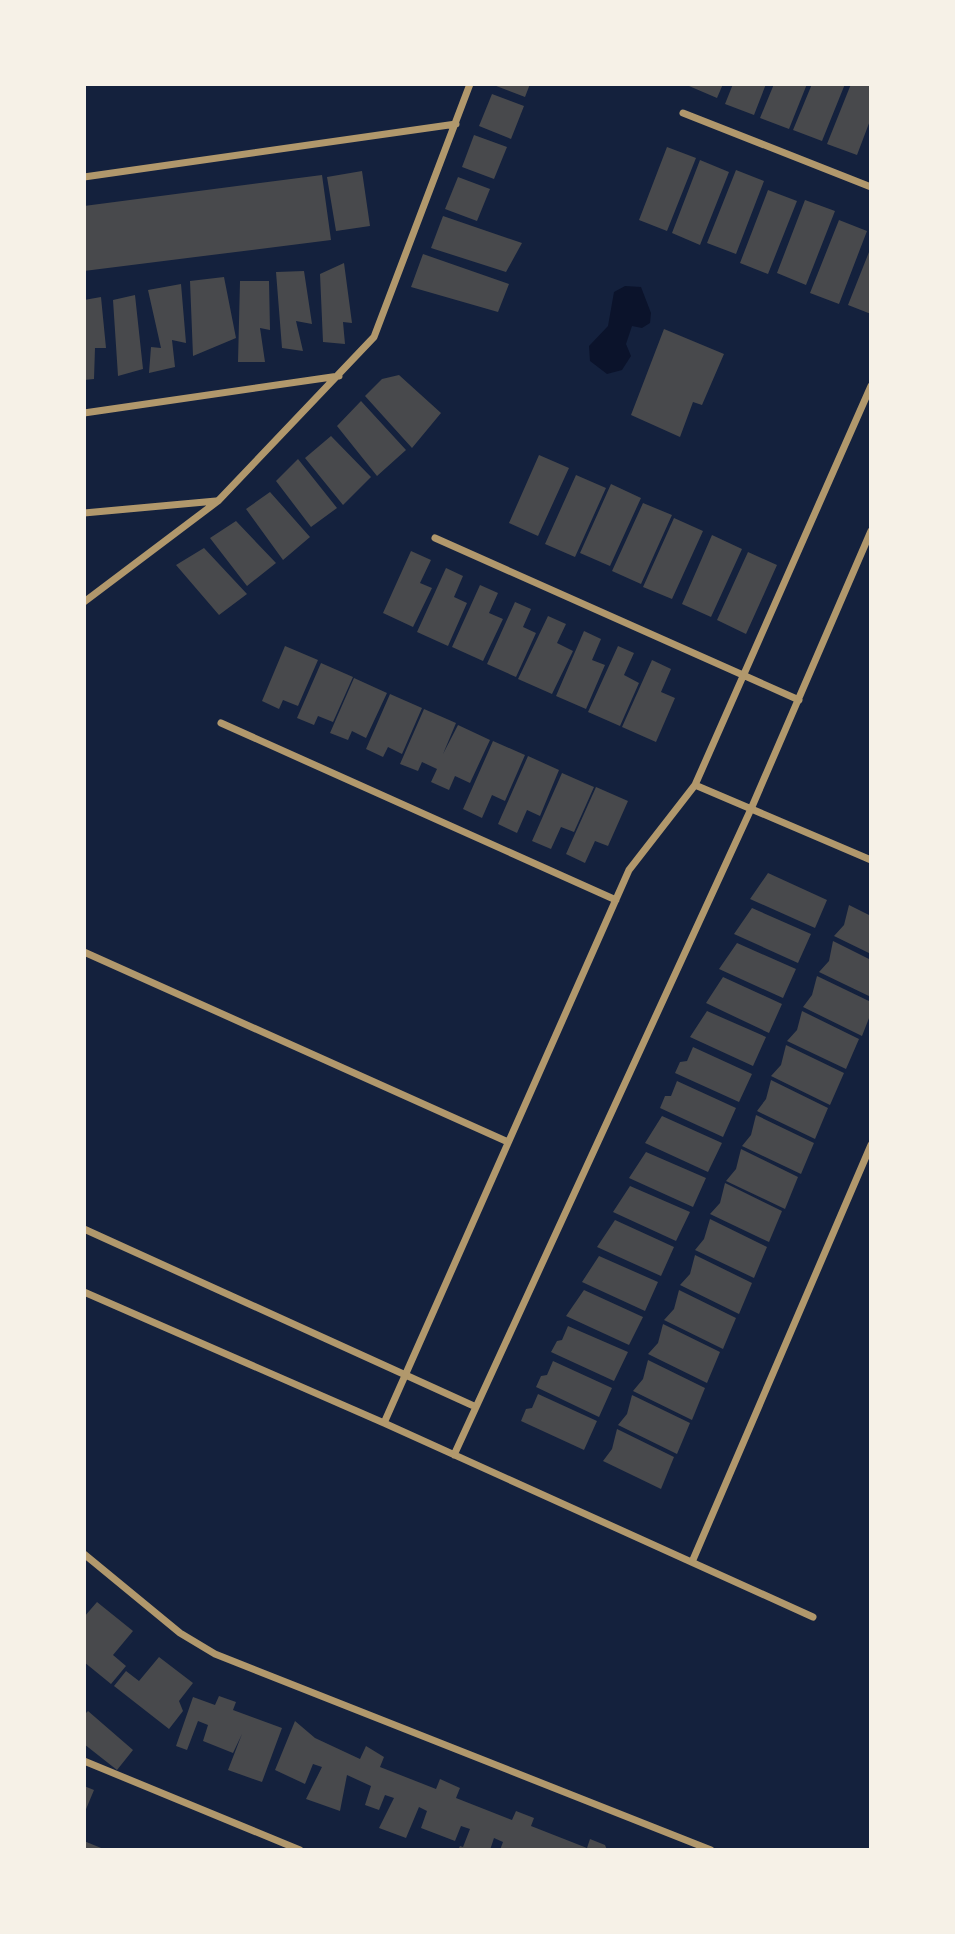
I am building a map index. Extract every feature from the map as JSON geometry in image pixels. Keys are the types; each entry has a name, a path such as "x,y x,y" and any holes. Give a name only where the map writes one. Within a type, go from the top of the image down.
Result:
{"street":[{"path":"84,602 218,501 374,337 470,84"},
{"path":"682,113 871,187"},
{"path":"84,177 456,124"},
{"path":"84,412 339,376"},
{"path":"384,1423 629,870 695,785 745,677 871,386"},
{"path":"84,513 218,501"},
{"path":"454,1455 751,809 871,531"},
{"path":"435,538 799,700"},
{"path":"221,723 615,900"},
{"path":"695,785 871,860"},
{"path":"84,952 508,1142"},
{"path":"692,1562 871,1145"},
{"path":"84,1229 476,1407"},
{"path":"84,1292 384,1423 813,1617"},
{"path":"84,1554 180,1633 215,1654 711,1850"},
{"path":"84,1761 300,1850"}],"water":[{"path":"625,286 641,287 651,313 650,323 642,328 632,326 626,344 631,356 622,370 607,374 590,361 589,346 608,326 614,292"}],"building":[{"path":"491,84 530,84 525,97"},
{"path":"723,84 717,98 689,86"},
{"path":"733,84 766,84 754,115 725,104"},
{"path":"774,84 807,84 789,129 760,118"},
{"path":"812,84 845,84 822,141 793,130"},
{"path":"851,84 871,84 871,118 857,155 827,144"},
{"path":"492,94 524,106 511,139 479,126"},
{"path":"474,135 507,147 494,179 462,167"},
{"path":"667,147 696,158 667,231 639,220"},
{"path":"700,160 729,172 700,245 672,233"},
{"path":"736,170 764,181 736,254 707,243"},
{"path":"362,171 370,226 336,231 327,177"},
{"path":"322,175 331,240 84,271 84,206"},
{"path":"458,177 490,189 477,221 445,209"},
{"path":"768,190 797,201 768,274 740,263"},
{"path":"805,200 835,211 806,285 777,273"},
{"path":"443,216 522,243 506,272 431,248"},
{"path":"839,220 867,231 839,304 810,293"},
{"path":"871,247 871,314 848,305"},
{"path":"423,254 509,284 498,312 411,287"},
{"path":"344,263 352,323 343,322 345,344 323,342 320,274"},
{"path":"304,271 312,324 296,321 303,351 282,348 276,272"},
{"path":"224,277 236,338 193,356 190,281"},
{"path":"240,281 269,281 270,330 260,328 265,362 238,362"},
{"path":"181,284 186,343 172,340 175,367 149,373 151,347 161,348 148,290"},
{"path":"135,295 143,369 118,376 113,300"},
{"path":"101,297 106,348 95,348 94,379 84,380 84,300"},
{"path":"664,329 724,354 702,405 693,402 680,437 631,415"},
{"path":"399,375 441,413 412,448 365,396 382,379"},
{"path":"361,401 406,450 377,476 337,426"},
{"path":"331,436 371,477 343,505 305,458"},
{"path":"539,455 569,468 538,536 509,523"},
{"path":"298,459 337,508 311,527 276,481"},
{"path":"576,475 606,488 575,557 545,544"},
{"path":"611,484 641,498 610,566 580,553"},
{"path":"270,492 310,537 283,560 246,509"},
{"path":"643,503 672,515 641,584 612,571"},
{"path":"674,518 703,531 672,599 643,587"},
{"path":"236,521 276,563 247,586 210,538"},
{"path":"712,535 742,549 711,617 682,604"},
{"path":"204,548 247,594 219,615 176,565"},
{"path":"411,551 431,560 420,583 432,588 413,627 383,613"},
{"path":"748,552 777,565 746,634 717,620"},
{"path":"446,568 463,576 454,597 467,603 448,646 417,632"},
{"path":"480,585 498,593 489,613 503,619 483,661 452,647"},
{"path":"515,602 531,609 523,627 536,633 516,677 487,664"},
{"path":"548,616 566,624 557,643 573,651 552,694 518,679"},
{"path":"584,631 601,639 592,660 605,665 586,709 556,696"},
{"path":"285,646 318,660 298,706 283,700 279,709 262,701"},
{"path":"618,646 634,653 624,675 639,683 620,726 588,712"},
{"path":"652,660 671,669 661,692 675,698 656,742 622,727"},
{"path":"321,663 353,677 333,722 318,716 314,725 297,718"},
{"path":"354,678 387,693 366,738 352,731 348,740 330,733"},
{"path":"390,694 422,708 402,754 388,747 383,757 366,749"},
{"path":"424,709 456,723 443,754 458,725 490,740 470,783 455,776 449,790 431,782 437,769 422,762 418,771 400,764"},
{"path":"493,741 525,755 505,801 492,795 482,818 463,809"},
{"path":"528,756 559,770 540,816 527,810 517,833 498,824"},
{"path":"562,773 594,787 574,832 561,827 551,849 532,841"},
{"path":"596,787 628,801 608,846 595,841 585,863 566,854"},
{"path":"768,873 827,900 815,928 750,899"},
{"path":"849,905 871,916 871,954 834,936 844,925"},
{"path":"752,908 811,934 798,963 734,934"},
{"path":"833,941 871,960 871,997 819,972 829,961"},
{"path":"737,943 796,969 783,998 719,969"},
{"path":"817,976 871,1002 871,1013 862,1036 803,1007 812,995"},
{"path":"723,977 782,1004 769,1033 706,1003"},
{"path":"707,1011 766,1037 753,1066 690,1037"},
{"path":"802,1011 859,1039 846,1069 787,1041 797,1030"},
{"path":"786,1045 844,1073 830,1105 771,1076 781,1065"},
{"path":"693,1047 752,1074 739,1102 675,1073 680,1062 687,1061"},
{"path":"771,1080 828,1108 815,1139 757,1111 766,1099"},
{"path":"677,1081 736,1108 723,1137 660,1108 665,1096 671,1096"},
{"path":"756,1115 814,1143 801,1174 742,1146 751,1135"},
{"path":"662,1116 722,1143 708,1172 645,1143"},
{"path":"741,1149 798,1177 785,1209 726,1181 736,1169"},
{"path":"646,1152 706,1178 693,1207 629,1178"},
{"path":"725,1183 782,1211 769,1242 710,1214 720,1203"},
{"path":"630,1186 690,1212 676,1241 613,1212"},
{"path":"710,1219 767,1247 754,1278 695,1250 704,1239"},
{"path":"615,1220 674,1247 661,1276 597,1247"},
{"path":"695,1255 752,1283 739,1314 680,1285 690,1274"},
{"path":"599,1256 658,1282 645,1311 582,1282"},
{"path":"584,1290 643,1317 629,1345 566,1316"},
{"path":"679,1290 736,1318 723,1349 664,1320 674,1309"},
{"path":"663,1324 720,1352 707,1383 648,1354 658,1343"},
{"path":"568,1326 628,1352 614,1381 551,1352 557,1341 562,1340"},
{"path":"648,1360 705,1388 692,1420 633,1391 643,1379"},
{"path":"553,1361 612,1388 599,1417 536,1387 541,1376 547,1375"},
{"path":"538,1394 597,1421 584,1450 521,1421 526,1409 532,1408"},
{"path":"632,1395 690,1423 677,1454 618,1425 627,1414"},
{"path":"617,1429 674,1457 661,1489 603,1461 612,1449"},
{"path":"97,1602 133,1631 113,1655 126,1666 111,1684 84,1662 84,1617"},
{"path":"159,1657 193,1683 179,1701 183,1711 169,1729 114,1686 126,1671 139,1681"},
{"path":"219,1696 236,1702 233,1710 282,1728 262,1782 228,1770 242,1734 233,1753 203,1741 208,1725 198,1721 187,1750 176,1746 193,1697 215,1705"},
{"path":"88,1711 133,1750 117,1770 84,1744 84,1715"},
{"path":"295,1721 315,1738 360,1759 366,1746 384,1757 380,1767 436,1789 440,1779 460,1788 456,1798 512,1820 516,1811 534,1818 531,1826 587,1848 590,1839 605,1845 607,1850 500,1850 503,1842 494,1838 490,1850 458,1850 460,1846 463,1847 470,1829 461,1826 455,1841 421,1828 427,1811 419,1807 406,1838 379,1828 394,1798 385,1795 379,1810 365,1805 371,1786 347,1775 340,1811 306,1799 322,1767 313,1764 305,1784 275,1770"},
{"path":"84,1786 94,1790 84,1814"},
{"path":"84,1841 106,1850 84,1850"}]}
